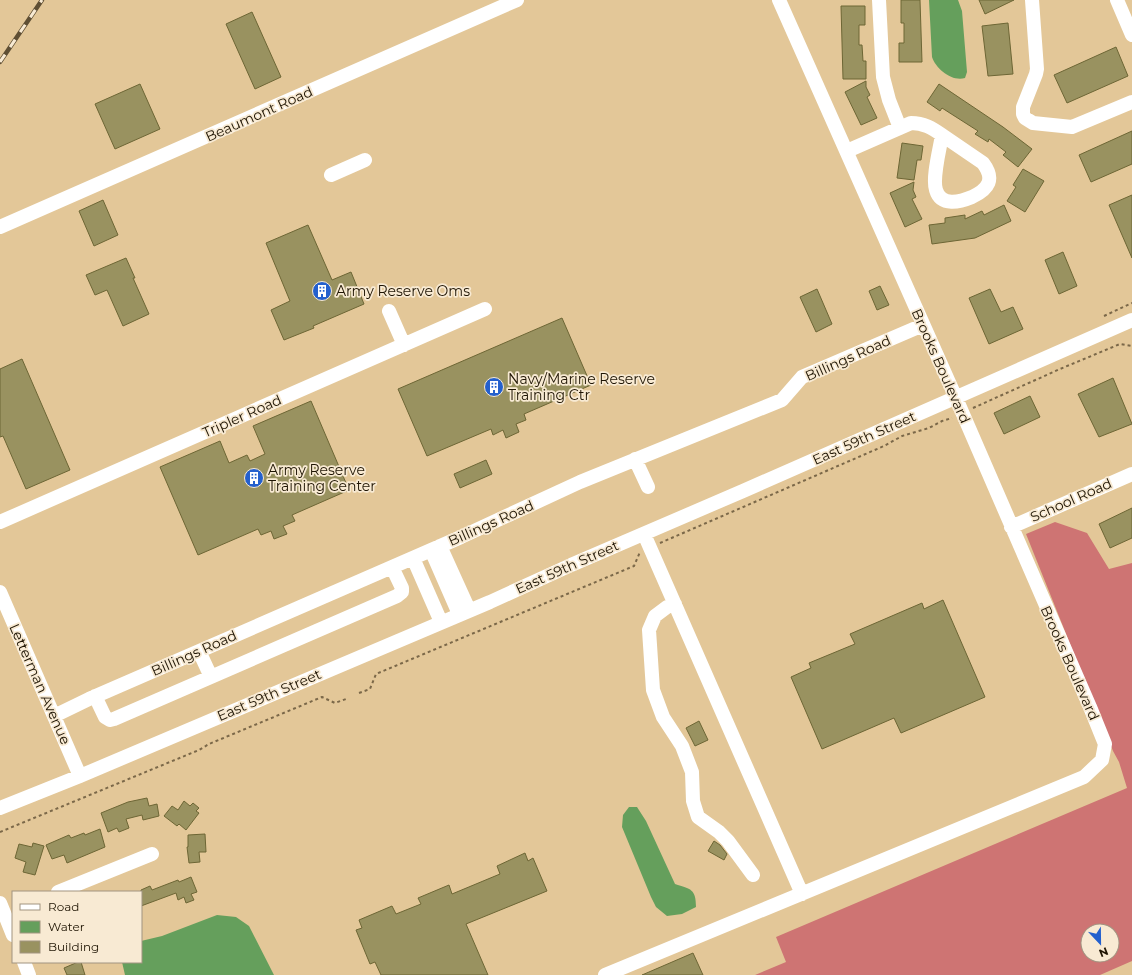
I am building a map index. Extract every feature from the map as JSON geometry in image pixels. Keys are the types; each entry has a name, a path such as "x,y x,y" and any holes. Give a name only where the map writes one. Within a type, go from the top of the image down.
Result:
{"street":[{"name":"Beaumont Road","path":"0,227 517,0"},
{"name":"Brooks Boulevard","path":"605,975 620,972 802,894 1084,777 1102,760 1105,744 956,398 780,0"},
{"path":"879,0 883,77 889,100 900,128"},
{"path":"1032,0 1037,69 1023,107 1023,114 1026,119 1033,123 1072,127 1132,102"},
{"path":"1117,0 1132,35"},
{"path":"847,151 911,123 922,123 932,128 983,163 989,175 989,181 981,193 956,202 946,201 937,193 935,181 942,135"},
{"path":"331,175 365,160"},
{"name":"Tripler Road","path":"0,522 485,309"},
{"path":"389,312 404,344"},
{"name":"East 59th Street","path":"0,808 80,776 441,622 1132,320"},
{"name":"Billings Road","path":"54,716 95,696 413,558 635,459 782,400 802,377 923,324"},
{"path":"635,459 648,487"},
{"name":"School Road","path":"1011,527 1132,474"},
{"path":"644,534 802,894"},
{"path":"435,548 464,612"},
{"path":"413,558 441,622"},
{"path":"95,696 105,717 110,720 211,677 397,596 402,592 402,588 392,567"},
{"name":"Letterman Avenue","path":"0,592 80,776"},
{"path":"675,604 667,607 655,616 649,630 653,690 663,717 682,746 692,772 693,801 698,817 719,832 728,841 753,875"},
{"path":"199,651 211,677"},
{"path":"60,891 152,854"},
{"path":"4,911 12,932"},
{"path":"24,963 29,975"}],"path":[{"path":"1104,316 1132,303"},
{"path":"972,409 1060,369 1120,344 1132,346"},
{"path":"659,543 884,446 902,436 929,428 942,421 952,418"},
{"path":"359,693 370,689 376,674 634,566 640,551"},
{"path":"0,832 199,750 209,744 322,697 335,703 346,698"}],"shaded area":[{"path":"1055,522 1087,533 1109,569 1132,563 1132,961 1100,975 755,975 786,962 776,937 1127,788 1119,762 1113,751 1026,534"}],"water":[{"path":"929,0 958,0 962,11 967,72 965,78 955,78 945,74 934,62 932,57"},
{"path":"629,807 637,807 646,821 675,884 685,887 694,893 696,907 682,914 667,916 656,907 622,827 623,815"},
{"path":"217,915 236,917 249,926 274,975 125,975 122,963 142,963 142,941 162,936"}],"building":[{"path":"901,0 920,0 922,62 899,62 899,43 904,43 904,23 901,23"},
{"path":"979,0 1014,0 985,14"},
{"path":"841,6 865,6 865,25 859,25 859,45 862,45 863,61 866,61 866,79 843,79"},
{"path":"252,12 281,77 255,89 226,24"},
{"path":"1008,23 1013,74 988,76 982,26"},
{"path":"1116,47 1128,76 1067,103 1054,75"},
{"path":"866,81 866,87 870,95 867,97 877,118 861,125 845,92"},
{"path":"140,84 160,129 115,149 95,104"},
{"path":"939,84 1003,127 1032,149 1018,167 1003,155 1006,152 989,139 988,142 975,134 978,131 942,108 940,111 927,102"},
{"path":"1132,131 1132,164 1091,182 1079,155"},
{"path":"902,143 923,146 921,160 917,160 914,180 897,178"},
{"path":"1023,169 1044,181 1025,212 1007,201 1016,187 1013,185"},
{"path":"914,182 913,190 916,197 912,199 922,219 905,227 890,193"},
{"path":"1132,195 1132,258 1109,205"},
{"path":"103,200 118,235 94,246 79,211"},
{"path":"1004,205 1011,221 975,238 932,244 929,225 945,223 945,218 965,215 965,219 982,211 984,215"},
{"name":"Army Reserve Oms","path":"308,225 332,280 351,272 364,304 313,326 314,328 284,340 271,310 290,301 266,243"},
{"path":"1063,252 1077,286 1059,294 1045,260"},
{"path":"126,258 149,314 123,326 107,290 95,295 86,275"},
{"path":"880,286 889,305 877,310 869,291"},
{"path":"817,289 832,324 816,332 800,297"},
{"path":"990,289 1001,312 1013,307 1023,329 989,344 969,298"},
{"name":"Navy/Marine Reserve Training Ctr","path":"562,318 591,385 524,414 526,420 516,424 519,432 506,438 503,430 493,435 491,429 427,456 398,389"},
{"path":"22,359 70,470 26,489 3,436 0,437 0,369"},
{"path":"1113,378 1132,424 1099,437 1078,394"},
{"path":"1030,396 1040,417 1004,434 994,413"},
{"name":"Army Reserve Training Center","path":"311,401 349,490 292,515 295,521 283,526 287,534 274,539 271,531 261,535 258,529 198,555 160,467 220,441 229,463 247,455 250,461 265,454 253,426"},
{"path":"486,460 492,474 460,488 454,474"},
{"path":"1132,508 1132,538 1110,548 1099,524"},
{"path":"943,600 985,697 901,733 894,718 822,749 791,677 811,668 809,663 855,644 850,634 922,603 924,609"},
{"path":"699,721 708,740 695,746 686,728"},
{"path":"147,798 149,806 157,804 159,816 143,820 142,815 126,819 129,828 119,832 117,828 108,832 101,813 128,802"},
{"path":"184,801 190,806 193,803 199,808 196,811 199,813 186,830 179,824 177,826 164,816 172,806 178,810"},
{"path":"100,829 105,847 67,863 64,855 52,859 46,845 69,835 71,838 84,833 85,835"},
{"path":"205,834 206,852 199,852 200,862 189,863 187,847 188,835"},
{"path":"714,841 720,845 727,854 724,860 708,851"},
{"path":"33,843 44,846 35,875 23,872 26,862 15,858 19,844 32,847"},
{"path":"525,853 528,861 533,858 547,891 466,924 488,975 381,975 375,962 370,964 356,930 362,928 359,920 392,906 396,914 421,904 418,898 449,885 452,894 500,874 497,866"},
{"path":"191,877 197,892 191,894 194,900 186,903 184,897 178,900 176,893 142,906 141,890 150,886 152,890 178,880 179,882"},
{"path":"693,953 703,975 642,975"},
{"path":"76,963 81,963 85,975 67,975 64,968"}],"railway":[{"path":"0,62 42,0"}],"place":[{"name":"Army Reserve Oms","path":"322,291"},
{"name":"Navy/Marine Reserve Training Ctr","path":"494,387"},
{"name":"Army Reserve Training Center","path":"254,478"}]}
